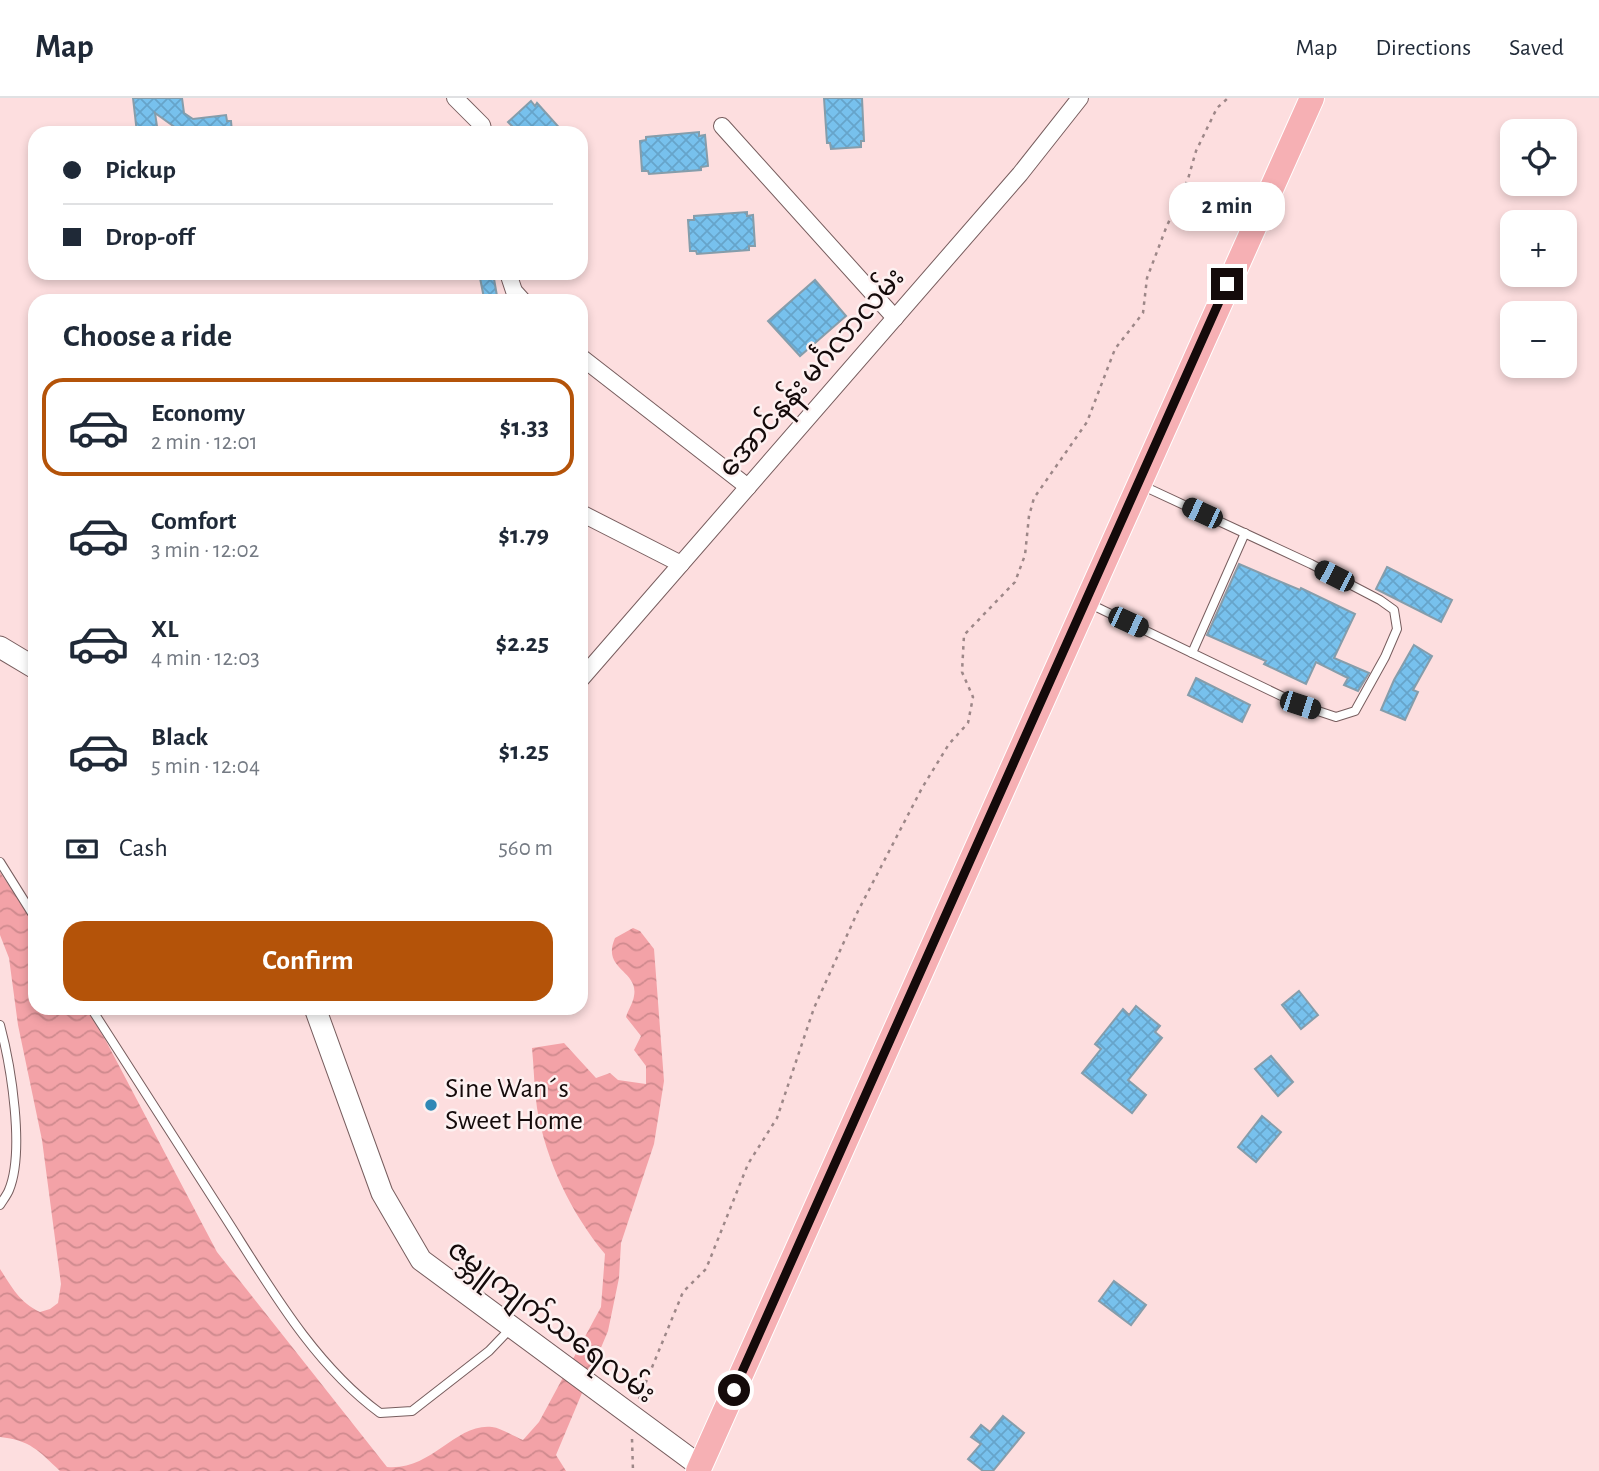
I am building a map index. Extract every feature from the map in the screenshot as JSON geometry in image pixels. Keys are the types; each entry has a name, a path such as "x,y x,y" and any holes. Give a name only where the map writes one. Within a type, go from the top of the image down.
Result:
{"highway":[{"path":"699,1469 1312,98"}],"main road":[{"path":"0,647 28,664"},
{"name":"ဇမ္ဘူကျက်သရေလမ်း","path":"317,1015 382,1193 421,1259 699,1469"}],"street":[{"path":"454,98 482,126"},
{"name":"အောင်နန်း မင်္ဂလာလမ်း","path":"588,671 1020,174 1080,98"},
{"path":"722,126 895,318"},
{"path":"588,362 748,487"},
{"path":"588,517 681,564"}],"lane":[{"path":"1086,602 1300,705 1336,717 1355,711 1385,657 1397,629 1394,610 1380,600 1138,484"},
{"path":"1192,653 1245,533"},
{"path":"0,862 28,907"},
{"path":"95,1015 259,1275 321,1356 356,1395 380,1413 412,1410 489,1351 511,1328"},
{"path":"0,1026 13,1082 15,1134 9,1191 0,1205"}],"path":[{"path":"633,1471 631,1416 682,1292 706,1269 748,1164 777,1118 814,1008 858,911 922,788 949,744 968,723 972,697 962,671 964,635 1015,582 1025,555 1029,516 1034,498 1087,422 1115,349 1143,313 1147,278 1188,179 1196,151 1217,108 1228,98"}],"water":[{"path":"0,872 28,914 28,1015 90,1015 217,1252 387,1467 417,1462 466,1432 479,1428 496,1428 523,1440 539,1422 601,1307 605,1254 571,1204 554,1167 537,1108 532,1048 564,1043 596,1078 610,1073 618,1080 646,1084 646,1066 634,1050 641,1036 626,1017 633,999 634,987 616,964 612,949 615,938 633,928 640,931 654,949 664,1081 654,1144 621,1243 619,1278 608,1331 556,1455 566,1471 60,1471 27,1444 0,1437 0,1269 21,1299 40,1312 58,1303 61,1284 42,1140 18,1025 9,958 0,935"}],"building":[{"path":"133,98 182,98 184,113 193,119 226,115 231,126 173,126 155,113 157,126 136,126"},
{"path":"824,98 862,98 864,141 861,141 861,147 831,149 830,143 827,143"},
{"path":"531,101 535,106 537,103 558,126 512,126 508,122"},
{"path":"699,132 699,136 705,135 708,166 701,167 701,170 649,174 648,171 642,171 640,141 646,140 646,137"},
{"path":"747,212 747,216 753,215 755,246 749,246 749,250 697,254 696,251 690,251 688,220 694,220 694,216"},
{"path":"480,280 494,280 497,294 483,294"},
{"path":"815,280 846,316 800,356 768,321"},
{"path":"1239,564 1300,590 1301,588 1355,614 1334,658 1369,673 1358,691 1344,685 1348,678 1316,662 1306,684 1264,664 1266,661 1207,635"},
{"path":"1387,567 1452,600 1441,622 1376,589"},
{"path":"1414,645 1432,656 1413,690 1418,692 1405,720 1381,710"},
{"path":"1196,678 1250,705 1242,722 1188,695"},
{"path":"1299,991 1318,1015 1301,1029 1282,1005"},
{"path":"1136,1006 1160,1026 1155,1032 1162,1038 1128,1080 1146,1095 1132,1113 1082,1073 1101,1049 1095,1044 1123,1009 1129,1015"},
{"path":"1271,1056 1293,1082 1278,1096 1255,1069"},
{"path":"1262,1116 1281,1132 1256,1162 1238,1147"},
{"path":"1114,1281 1146,1305 1131,1325 1099,1301"},
{"path":"1003,1416 1024,1433 993,1471 983,1471 968,1459 981,1444 971,1437 981,1425 990,1432"}],"place":[{"name":"Sine Wan´s Sweet Home","path":"431,1105"}],"route":[{"path":"734,1390 1227,284"}]}
